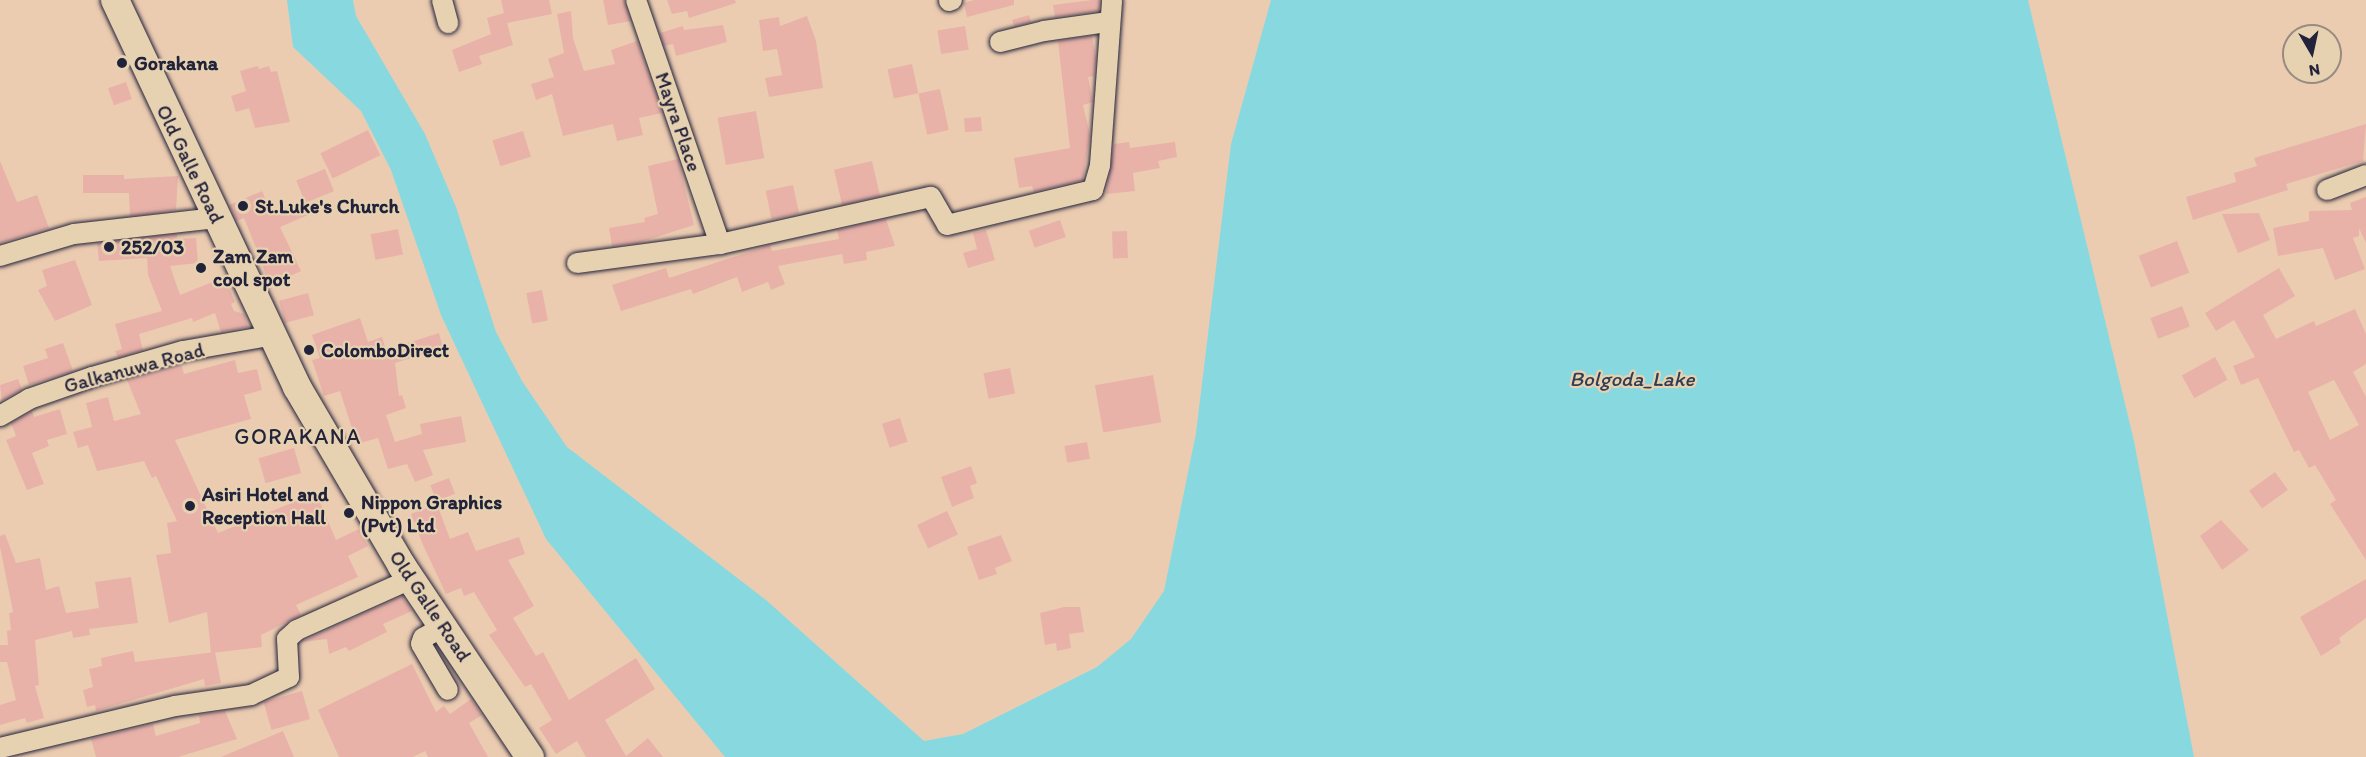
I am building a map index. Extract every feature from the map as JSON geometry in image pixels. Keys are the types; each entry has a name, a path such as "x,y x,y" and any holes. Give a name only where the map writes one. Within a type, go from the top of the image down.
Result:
{"highway":[{"name":"Old Galle Road","path":"115,0 297,387 411,579 530,757"}],"street":[{"path":"442,0 448,23"},
{"name":"Mayra Place","path":"636,0 720,244"},
{"path":"577,263 720,244 931,197 947,225 1093,190 1100,165 1108,22 1112,0"},
{"path":"1000,42 1044,31 1108,22"},
{"path":"2326,190 2366,175"},
{"path":"0,256 74,234 216,218"},
{"name":"Galkanuwa Road","path":"0,416 29,399 92,377 183,351 274,335"},
{"path":"0,748 175,706 251,695 289,677 287,639 297,630 411,579"},
{"path":"444,626 423,638 421,644 448,690"}],"water":[{"name":"Bolgoda_Lake","path":"287,0 353,0 356,16 425,134 456,207 496,332 522,381 567,447 766,600 924,741 963,734 1097,667 1131,639 1164,591 1196,433 1231,144 1271,0 2028,0 2134,441 2194,757 725,757 546,539 441,315 391,170 361,111 293,47"}],"building":[{"path":"501,0 549,0 552,14 507,23 513,45 479,56 482,64 459,72 452,50 491,34 487,18 504,13"},
{"path":"603,0 624,0 631,21 608,25"},
{"path":"667,0 735,0 736,3 689,18 687,11 672,14"},
{"path":"974,0 1014,0 1014,5 967,17 964,3"},
{"path":"1100,0 1099,11 1055,17 1053,5"},
{"path":"571,11 573,38 584,71 615,64 611,50 637,41 662,113 639,118 643,135 617,141 613,124 563,136 552,94 536,100 531,84 554,77 548,59 564,53 557,14"},
{"path":"1029,15 1031,22 1014,26 1012,20"},
{"path":"807,16 816,41 823,88 769,97 765,78 782,75 777,49 763,51 759,20 779,17 780,26"},
{"path":"723,25 727,42 676,56 673,44 664,46 660,33 683,26 684,30"},
{"path":"965,26 969,50 941,54 937,30"},
{"path":"1092,36 1096,58 1094,76 1088,77 1093,102 1083,105 1090,135 1083,180 1034,192 1032,186 1019,188 1014,158 1070,148 1058,41"},
{"path":"912,64 918,93 894,99 888,69"},
{"path":"258,66 259,69 269,66 271,72 277,71 290,122 255,128 249,108 236,112 231,96 246,91 240,71"},
{"path":"126,82 132,99 114,105 108,88"},
{"path":"940,89 949,130 927,135 918,94"},
{"path":"756,111 764,158 726,165 718,118"},
{"path":"981,117 982,131 965,132 964,118"},
{"path":"2366,124 2363,161 2286,184 2288,190 2193,220 2186,197 2236,182 2234,173 2257,166 2254,158"},
{"path":"368,130 380,155 333,178 320,153"},
{"path":"523,131 531,157 500,166 492,140"},
{"path":"1129,142 1130,148 1175,142 1177,157 1158,161 1160,168 1133,173 1135,191 1106,194 1114,144"},
{"path":"678,159 694,225 638,243 612,246 609,228 645,222 644,218 658,214 648,166"},
{"path":"0,161 17,202 37,195 49,228 0,243"},
{"path":"872,161 880,196 842,205 834,170"},
{"path":"325,169 334,191 305,203 296,181"},
{"path":"83,175 124,175 124,179 178,176 176,210 130,216 129,193 83,193"},
{"path":"793,185 799,213 772,219 766,191"},
{"path":"262,191 272,214 303,202 308,215 280,227 301,271 269,286 262,263 278,256 260,258 244,218 237,221 229,205"},
{"path":"2366,197 2366,243 2359,228 2359,236 2353,238 2365,269 2335,280 2323,248 2278,256 2273,228 2309,221 2309,211 2352,210 2350,203"},
{"path":"2259,213 2270,240 2238,253 2222,214"},
{"path":"886,219 895,246 866,252 867,260 844,264 842,254 778,266 785,284 771,290 768,282 742,292 737,277 693,294 691,289 621,311 612,285 666,268 669,278 770,245 772,251 839,239 837,230"},
{"path":"1060,220 1066,237 1035,248 1029,231"},
{"path":"398,229 403,255 375,260 371,234"},
{"path":"986,230 995,260 968,268 963,253 977,249 973,233"},
{"path":"1127,231 1128,258 1113,259 1112,232"},
{"path":"177,234 177,239 196,238 198,263 170,266 180,295 225,277 235,302 231,304 234,311 244,314 248,327 221,332 215,313 193,322 192,318 139,334 143,350 118,357 115,351 122,349 115,324 162,311 148,275 147,258 99,261 97,243"},
{"path":"2177,241 2189,273 2151,287 2139,256"},
{"path":"75,260 92,305 55,321 38,290 47,286 42,270"},
{"path":"2279,268 2295,296 2263,315 2276,339 2314,321 2316,326 2355,309 2366,334 2366,364 2353,372 2366,397 2366,560 2330,504 2336,500 2315,465 2309,468 2299,450 2294,452 2258,378 2241,385 2233,366 2255,357 2234,320 2216,331 2205,313","holes":["2334,380 2359,425 2330,440 2308,392"]},
{"path":"542,290 548,320 532,323 526,293"},
{"path":"308,293 314,315 285,323 279,301"},
{"path":"2182,306 2190,327 2158,339 2150,318"},
{"path":"360,318 368,342 382,337 386,350 439,333 443,348 395,363 399,396 402,395 406,408 386,415 395,442 422,434 420,424 461,416 466,442 423,450 433,475 415,482 407,464 388,469 378,438 357,444 340,391 324,396 312,360 320,358 312,335"},
{"path":"63,343 73,371 29,385 23,366 48,358 45,349"},
{"path":"2215,357 2228,380 2194,398 2182,375"},
{"path":"235,360 238,373 257,369 262,390 244,395 251,419 175,440 218,533 316,493 336,540 359,529 368,546 348,556 358,577 296,605 301,615 261,635 262,647 211,653 207,612 169,623 156,555 171,553 167,523 177,521 156,476 152,478 144,461 97,471 88,445 78,448 73,432 92,427 86,403 108,397 114,421 141,414 127,380 181,364 184,374"},
{"path":"1010,368 1015,394 988,399 983,373"},
{"path":"1153,375 1161,422 1103,433 1095,385"},
{"path":"18,379 22,389 2,401 0,385"},
{"path":"60,409 67,434 47,440 49,446 32,453 44,484 27,490 6,440 16,436 11,423 32,411 34,417"},
{"path":"900,418 908,442 890,448 882,424"},
{"path":"1087,442 1090,459 1067,463 1064,446"},
{"path":"294,448 301,473 266,483 258,458"},
{"path":"971,466 977,483 970,486 974,498 952,507 941,477"},
{"path":"2275,472 2288,490 2262,509 2249,491"},
{"path":"449,478 455,494 436,501 430,485"},
{"path":"437,504 450,539 468,532 476,551 519,537 525,554 508,560 534,606 513,618 536,656 543,652 569,700 636,658 655,689 605,720 626,756 648,738 663,757 586,757 577,741 556,754 539,728 552,720 531,684 525,687 489,635 497,630 474,592 464,596 461,588 446,594 411,514"},
{"path":"947,511 958,535 928,549 917,525"},
{"path":"2221,520 2249,550 2222,570 2200,536"},
{"path":"5,534 16,563 40,558 46,590 59,586 66,613 99,608 95,582 131,577 138,623 89,629 90,635 73,638 72,631 35,640 39,685 35,686 44,718 27,723 25,718 0,725 0,705 16,700 7,662 0,662 0,645 8,645 7,631 11,630 9,613 13,612 0,547 0,536"},
{"path":"1001,535 1012,561 995,568 997,574 979,580 967,547"},
{"path":"2366,579 2366,618 2339,638 2341,643 2321,656 2300,617"},
{"path":"402,596 412,611 383,624 387,632 349,651 346,647 329,654 327,639 301,642"},
{"path":"1064,607 1080,607 1084,632 1069,634 1071,648 1057,651 1056,643 1045,645 1040,613"},
{"path":"133,651 135,662 215,652 221,683 205,686 204,679 96,711 95,705 87,707 83,690 93,687 89,669 102,666 101,658"},
{"path":"412,664 436,712 444,706 450,714 471,699 482,715 469,723 488,757 428,757 425,751 413,757 339,757 318,710"},
{"path":"302,691 310,719 272,730 264,702"},
{"path":"225,711 237,739 178,757 96,757 91,739 153,724 156,736 200,723 199,715"},
{"path":"283,731 294,757 221,757"}],"place":[{"name":"Gorakana","path":"122,63"},
{"name":"St.Luke's Church","path":"243,206"},
{"name":"252/03","path":"109,247"},
{"name":"Zam Zam cool spot","path":"201,268"},
{"name":"ColomboDirect","path":"309,350"},
{"name":"Asiri Hotel and Reception Hall","path":"190,506"},
{"name":"Nippon Graphics (Pvt) Ltd","path":"349,513"}],"district":[{"name":"GORAKANA","path":"298,437"}]}
